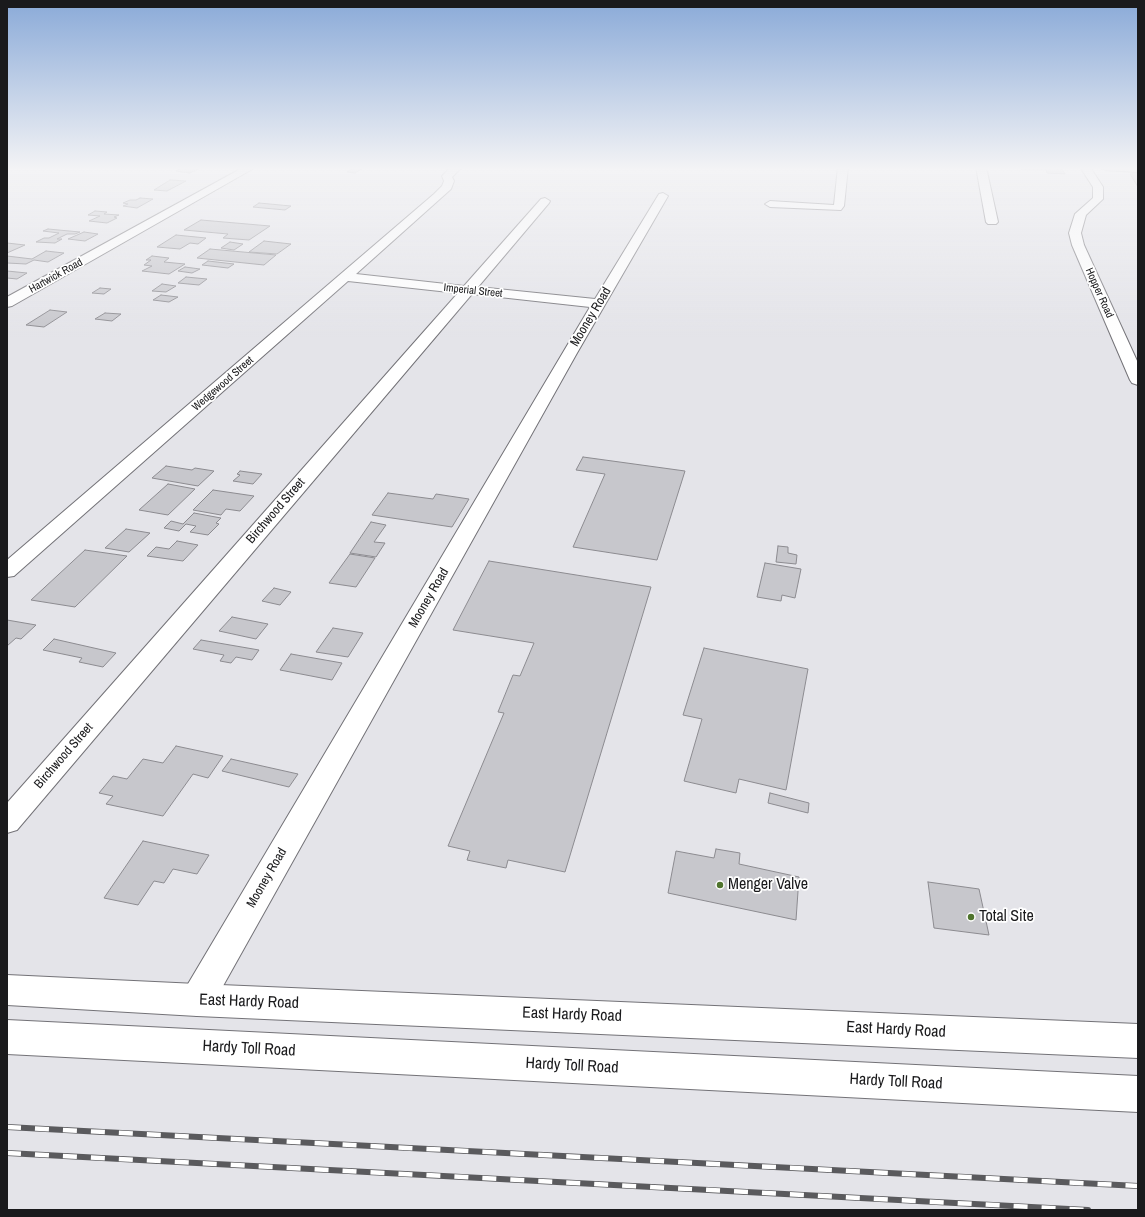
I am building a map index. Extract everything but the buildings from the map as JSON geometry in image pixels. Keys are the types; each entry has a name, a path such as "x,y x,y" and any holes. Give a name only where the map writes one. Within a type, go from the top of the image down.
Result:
{"main road":[{"name":"Hartwick Road","path":"7,303 149,224"},
{"name":"Wedgewood Street","path":"7,571 407,224"},
{"name":"Birchwood Street","path":"7,822 525,224"},
{"name":"Mooney Road","path":"197,1000 647,224"},
{"name":"Hopper Road","path":"1077,224 1074,233 1078,245 1138,380"},
{"name":"Imperial Street","path":"347,277 599,304"},
{"name":"East Hardy Road","path":"7,990 197,1000 1138,1041"},
{"name":"Hardy Toll Road","path":"7,1037 1138,1094"}],"railway":[{"path":"7,1127 1138,1186"},
{"path":"7,1153 1088,1210"}],"place":[{"name":"Menger Valve","path":"720,885"},
{"name":"Total Site","path":"971,917"}]}
